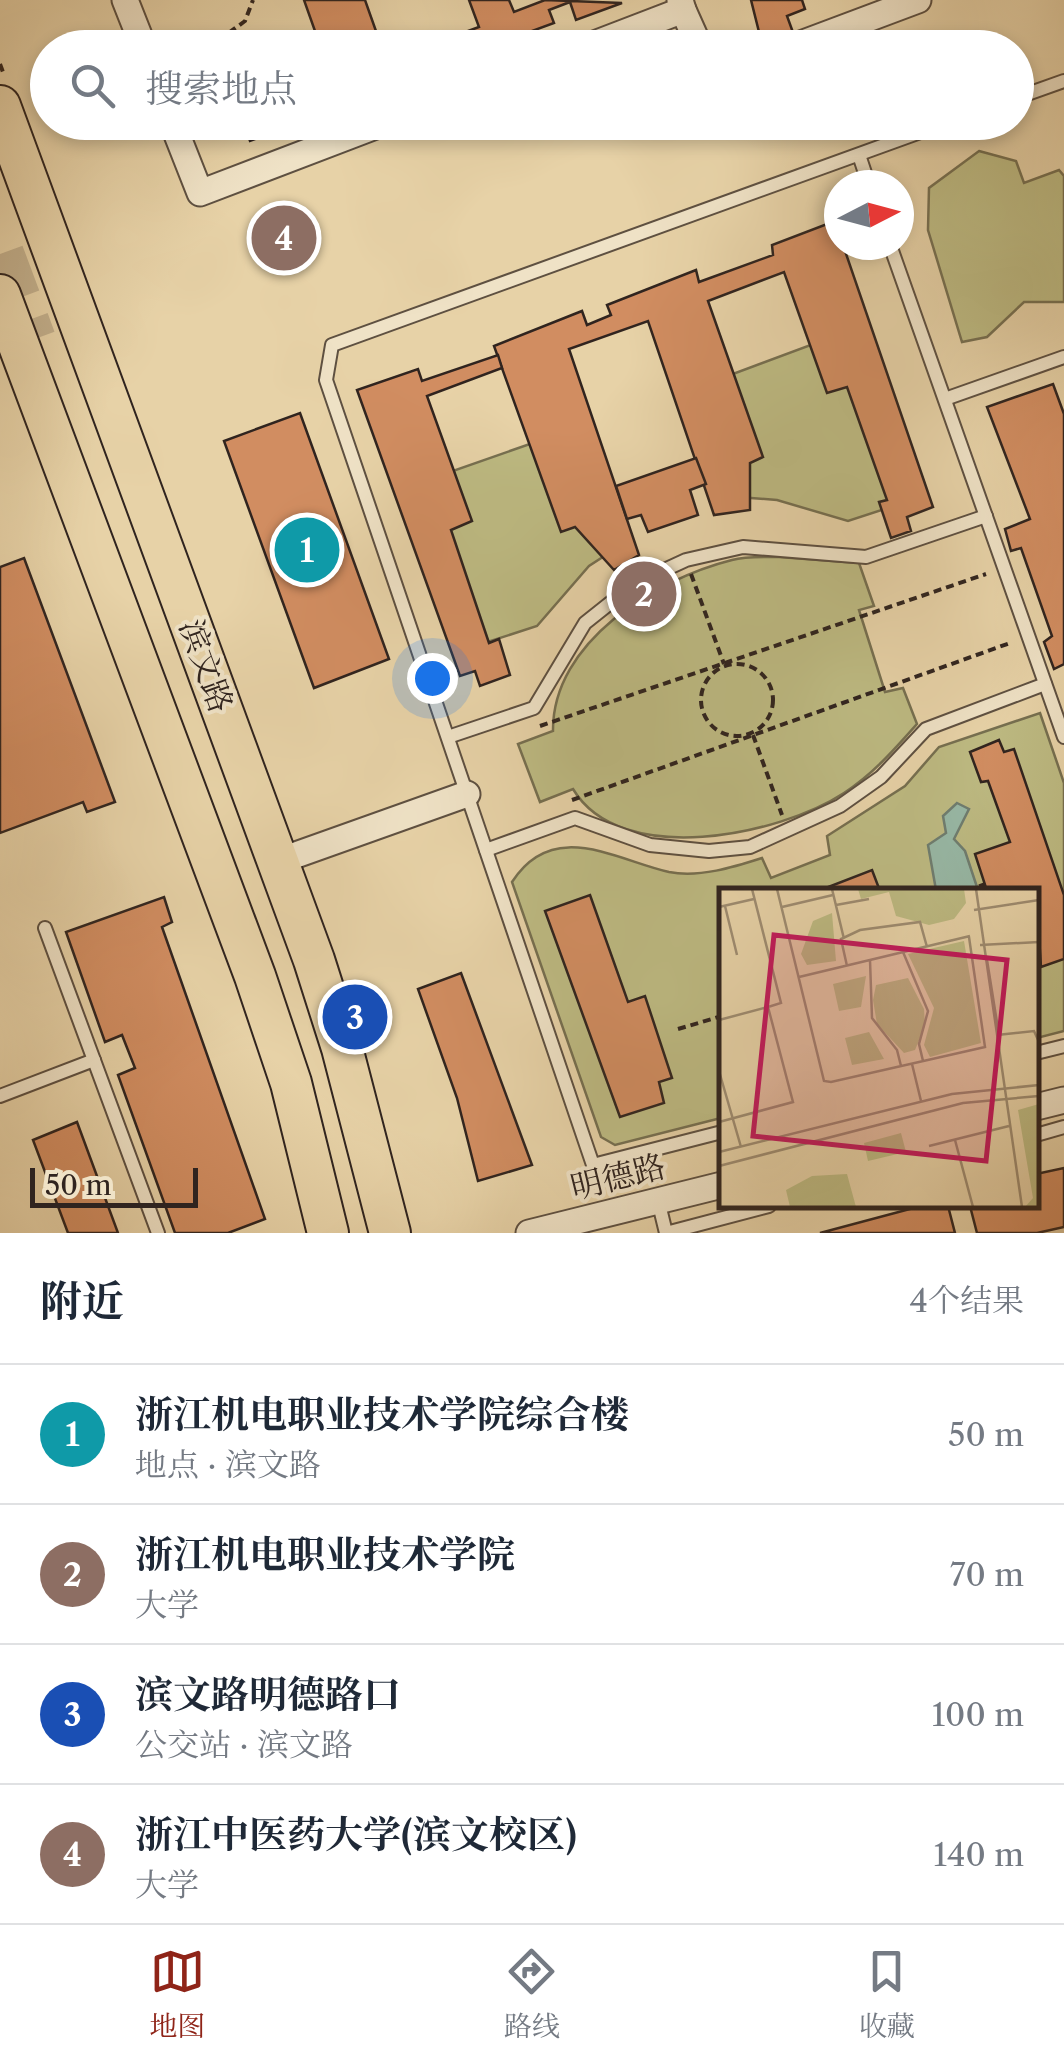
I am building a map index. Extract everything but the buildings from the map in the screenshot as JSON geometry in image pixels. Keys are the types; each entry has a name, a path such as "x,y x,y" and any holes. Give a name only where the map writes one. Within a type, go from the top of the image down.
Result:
{"main road":[{"name":"滨文路","path":"0,106 279,861 338,1032 390,1233"},
{"name":"滨文路","path":"0,295 255,976 291,1082 328,1233"}],"street":[{"path":"125,0 137,30"},
{"path":"838,30 918,0"},
{"path":"625,30 682,5 692,30"},
{"path":"179,140 200,193 339,140"},
{"path":"279,861 467,794"},
{"path":"1039,1105 1064,1100"},
{"name":"明德路","path":"530,1233 719,1186"}],"lane":[{"path":"1034,92 1064,81"},
{"path":"719,1133 594,1164 326,380 332,345 899,140"},
{"path":"859,155 864,170"},
{"path":"895,260 1064,737"},
{"path":"945,399 1064,358"},
{"path":"448,737 534,708 585,623 634,584 686,560 743,546 866,556 986,516"},
{"path":"486,850 575,818 650,845 709,851 750,847 840,806 880,777 926,729 1045,684"},
{"path":"45,928 158,1233"},
{"path":"1039,1052 1064,1046"},
{"path":"0,1096 94,1060"},
{"path":"1039,1133 1064,1127"},
{"path":"658,1200 666,1233 761,1208"}],"path":[{"path":"252,0 253,9"},
{"path":"233,30 262,0"},
{"path":"686,560 724,664"},
{"path":"485,724 507,737 1004,568"},
{"path":"529,835 540,811 1029,636"},
{"path":"750,663 763,674 771,691 771,708 752,735 731,736 716,731 709,722 702,691 724,664 750,663"},
{"path":"752,735 788,832"},
{"path":"972,888 983,884"},
{"path":"678,1029 719,1017"}],"shaded area":[{"path":"979,151 1016,161 1024,183 1059,170 1064,176 1064,302 1024,302 987,337 962,342 928,230 929,188"},
{"path":"840,334 903,503 848,521 777,500 738,497 706,384"},
{"path":"567,431 612,551 589,566 537,626 475,646 427,480"},
{"path":"779,557 859,563 874,606 859,610 885,692 903,688 917,724 874,770 816,808 743,831 702,837 663,836 627,829 596,814 573,789 540,802 518,744 553,731 557,699 570,669 589,643 614,619 672,582 732,560"},
{"path":"1040,713 1064,783 1064,1031 1039,1037 1039,888 719,888 719,1119 615,1145 601,1137 512,882 528,863 546,852 586,848 669,872 692,874 762,858 771,878 830,855 827,836 905,786 939,747"},
{"path":"957,803 969,809 954,839 965,851 977,888 936,888 928,845 946,833 943,816"}],"tunnel":[{"path":"0,254 32,340"}],"place":[{"name":"浙江中医药大学(滨文校区)","path":"284,238"},
{"name":"浙江机电职业技术学院综合楼","path":"307,550"},
{"name":"浙江机电职业技术学院","path":"644,594"},
{"name":"滨文路明德路口","path":"355,1017"}]}
